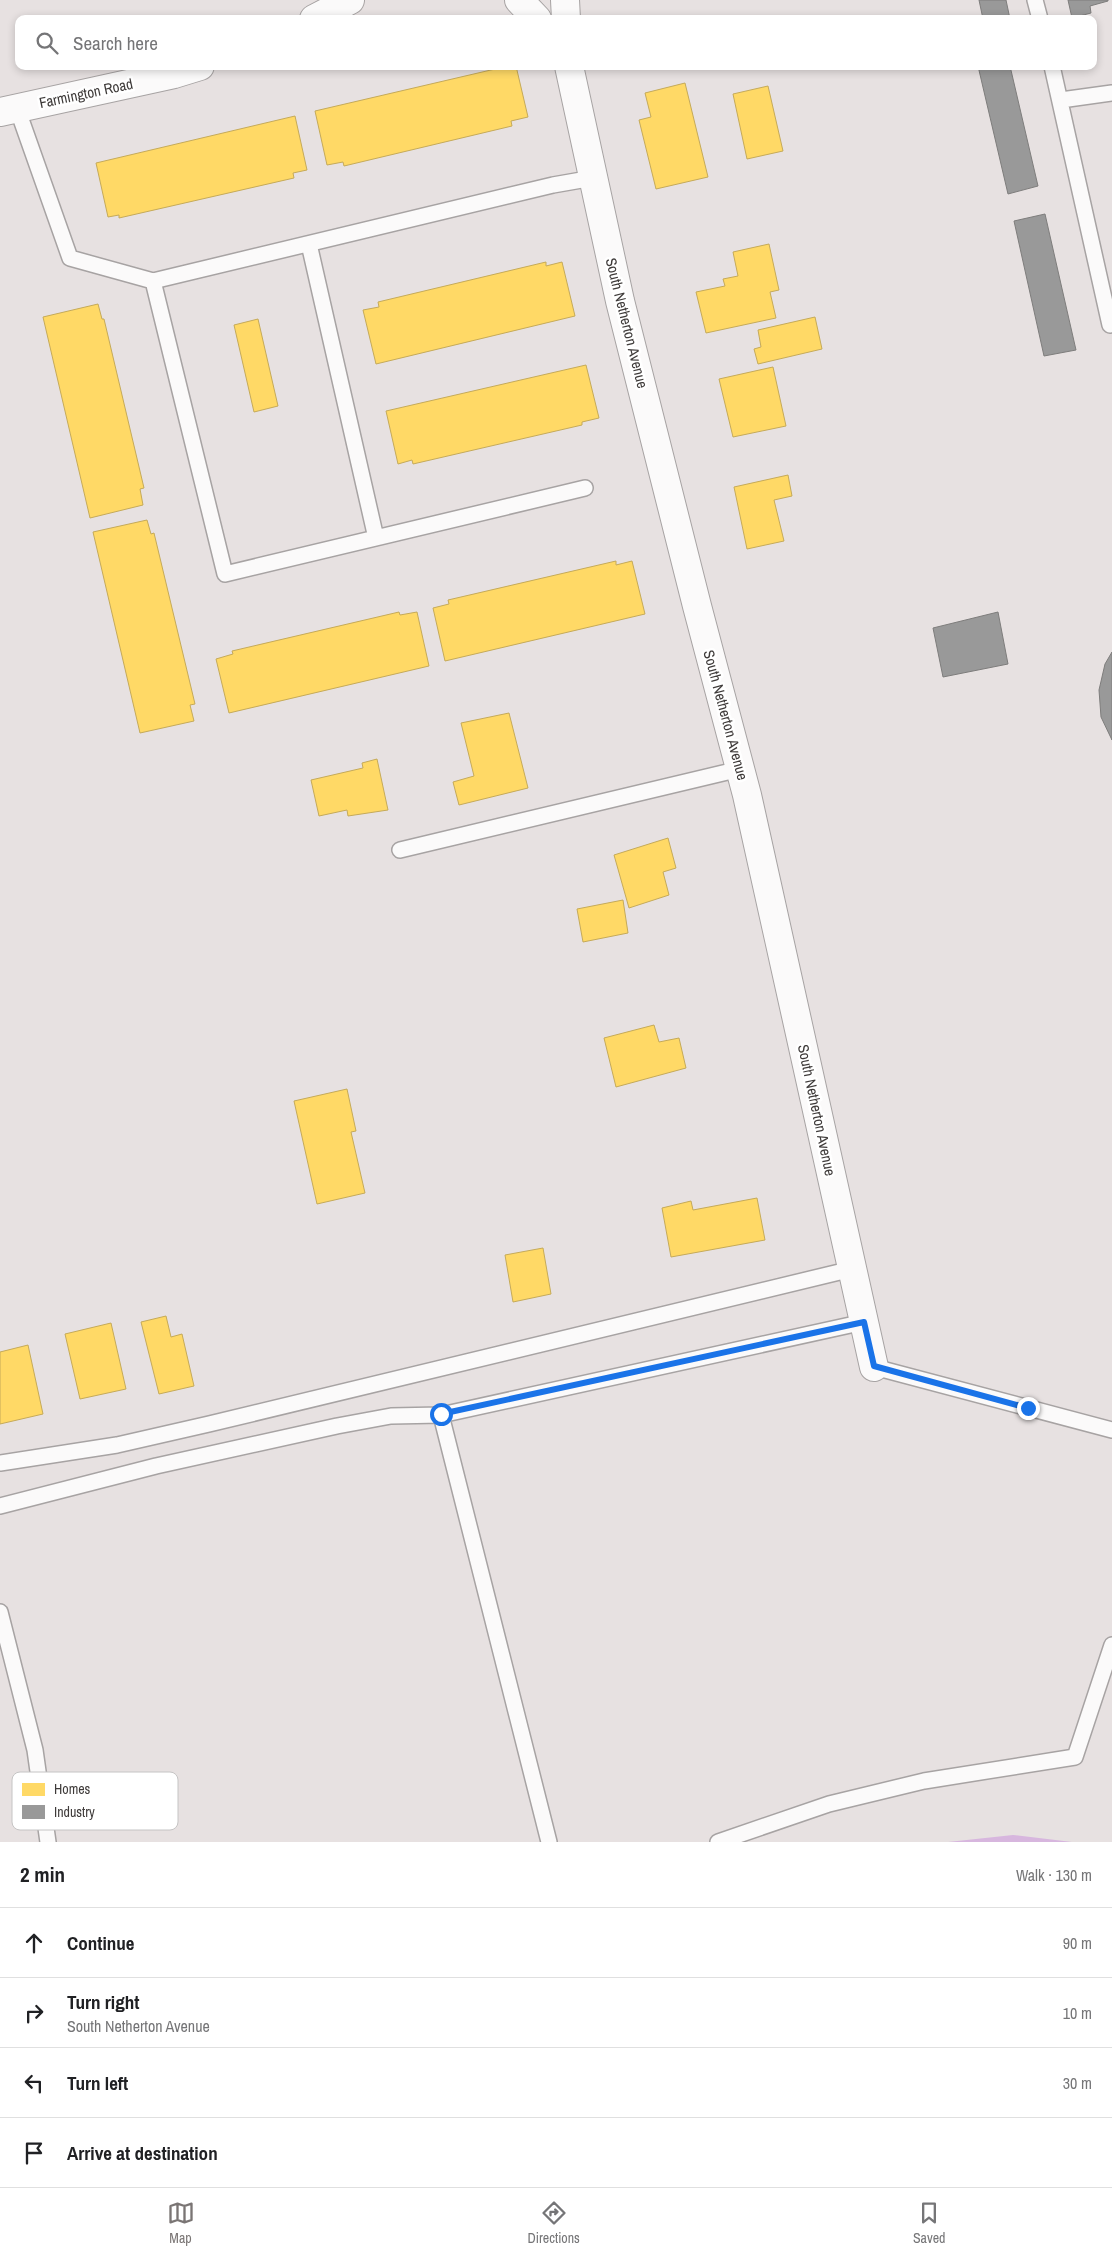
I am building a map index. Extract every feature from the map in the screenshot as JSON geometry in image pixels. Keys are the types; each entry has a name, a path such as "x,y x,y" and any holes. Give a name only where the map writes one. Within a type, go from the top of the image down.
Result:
{"street":[{"path":"322,15 350,0"},
{"path":"519,0 533,15"},
{"path":"565,0 566,15"},
{"name":"Farmington Road","path":"9,110 187,70"},
{"name":"South Netherton Avenue","path":"570,70 623,310 740,769 874,1366"}],"lane":[{"path":"1035,0 1039,15"},
{"path":"1053,70 1110,325"},
{"path":"1061,100 1112,94"},
{"path":"9,110 70,258 152,281 553,185 593,178"},
{"path":"309,244 376,538"},
{"path":"152,281 225,574 585,488"},
{"path":"400,850 740,769"},
{"path":"0,1463 116,1445 200,1426 852,1269"},
{"path":"0,1506 156,1466 337,1426 391,1416 441,1414 864,1322"},
{"path":"874,1366 1112,1430"},
{"path":"441,1414 549,1842"},
{"path":"0,1612 35,1750 38,1772"},
{"path":"718,1842 829,1804 915,1783 1074,1758 1112,1645"}],"shaded area":[{"path":"1013,1835 1072,1842 948,1842"}],"building: Homes":[{"path":"491,70 517,70 528,117 511,121 512,126 344,166 343,162 327,165 315,111"},
{"path":"685,83 708,177 656,189 639,120 651,117 645,93"},
{"path":"768,86 783,151 747,159 733,94"},
{"path":"295,116 307,170 293,173 294,178 119,218 119,215 108,217 96,163"},
{"path":"769,244 779,290 770,292 776,318 706,333 696,292 725,286 723,279 738,276 733,252"},
{"path":"546,262 546,266 562,262 575,316 376,364 363,310 379,307 378,302"},
{"path":"98,304 102,319 104,319 144,488 140,489 143,505 90,518 43,317"},
{"path":"815,317 822,349 758,364 754,349 761,347 758,330"},
{"path":"258,319 278,406 254,412 234,325"},
{"path":"586,365 599,418 582,422 582,425 413,464 412,460 398,464 386,411"},
{"path":"773,367 786,426 733,437 719,379"},
{"path":"788,475 792,496 774,500 784,541 747,549 734,487"},
{"path":"147,520 151,534 154,533 195,704 190,705 194,721 140,733 93,532"},
{"path":"616,561 616,565 632,561 645,614 445,661 433,608 449,604 448,600"},
{"path":"399,612 400,615 417,612 429,666 229,713 216,659 233,654 232,651"},
{"path":"509,713 528,788 459,805 453,782 474,776 461,723"},
{"path":"377,759 388,810 348,816 347,810 319,816 311,780 363,768 362,763"},
{"path":"668,838 676,868 663,872 669,895 629,908 614,855"},
{"path":"623,900 628,933 583,942 577,909"},
{"path":"654,1025 659,1042 679,1038 686,1068 616,1087 604,1038"},
{"path":"347,1089 356,1131 351,1132 365,1193 317,1204 294,1101"},
{"path":"757,1198 765,1240 671,1257 662,1208 691,1201 693,1210"},
{"path":"543,1248 551,1294 513,1302 505,1255"},
{"path":"166,1316 171,1337 182,1334 194,1386 159,1394 141,1322"},
{"path":"111,1323 126,1389 80,1399 65,1334"},
{"path":"28,1345 43,1414 0,1424 0,1352"}],"building: Industry":[{"path":"979,0 1006,0 1009,15 982,15"},
{"path":"1068,0 1108,0 1090,6 1091,13 1071,15"},
{"path":"979,70 1011,70 1038,186 1008,194"},
{"path":"1045,214 1076,350 1044,356 1014,221"},
{"path":"998,612 1008,664 943,677 933,628"},
{"path":"1112,652 1112,740 1101,717 1099,690 1105,664"}],"route":[{"path":"441,1414 864,1322 874,1366 1028,1408"}]}
